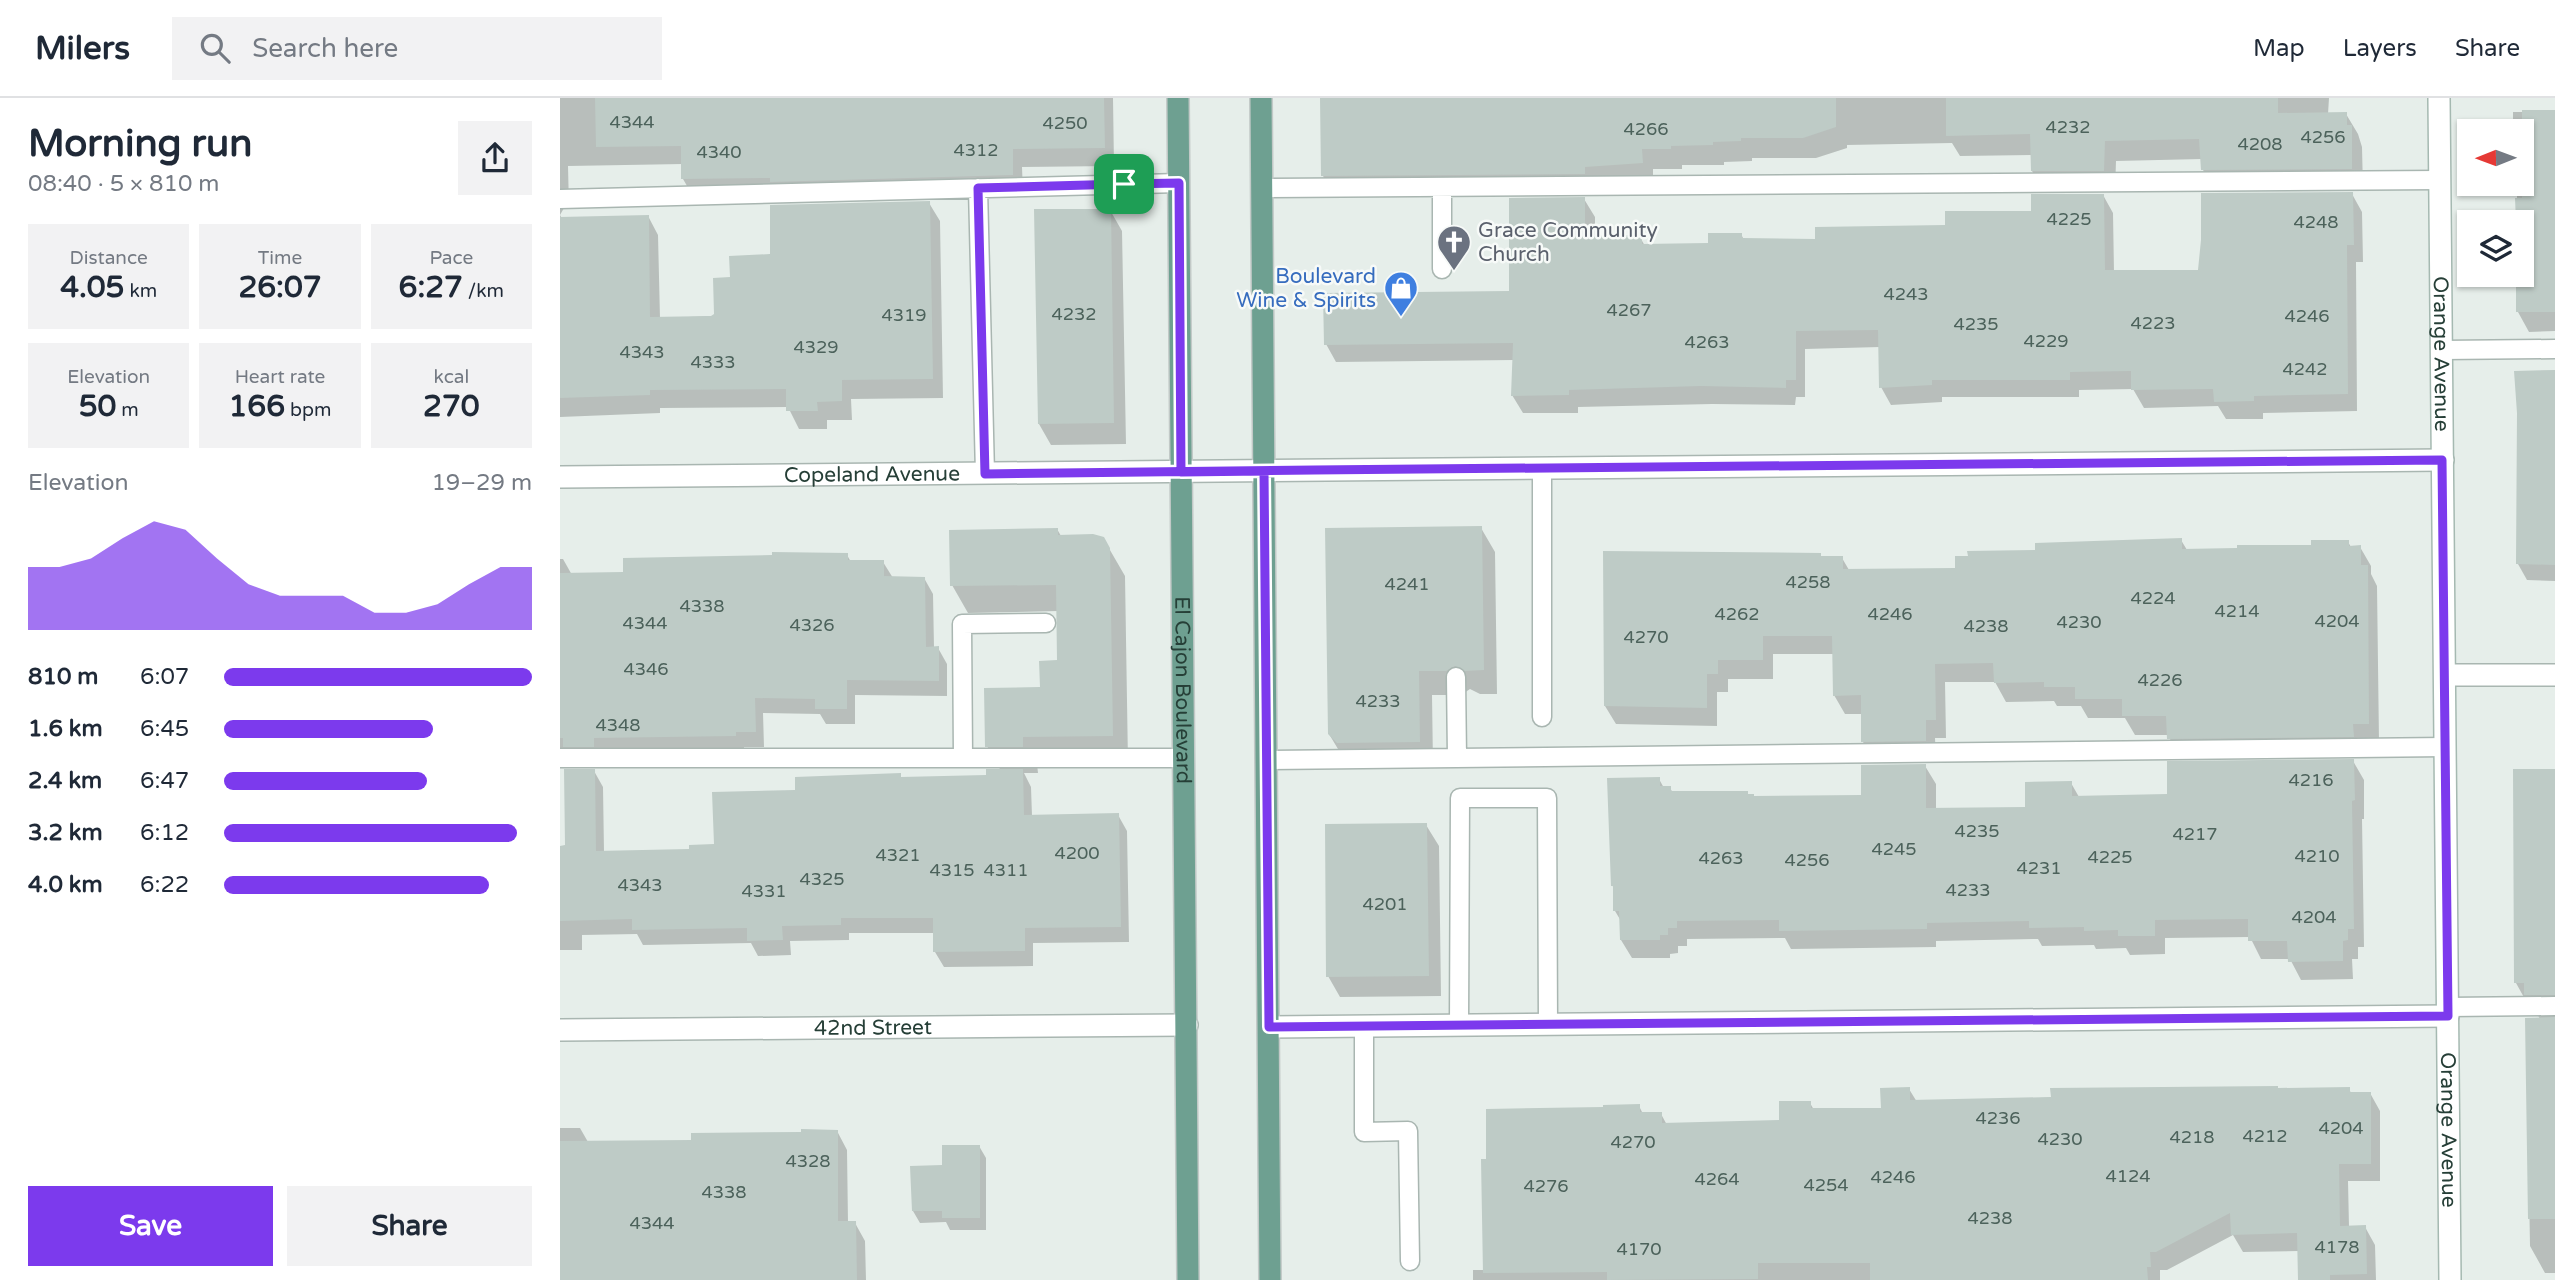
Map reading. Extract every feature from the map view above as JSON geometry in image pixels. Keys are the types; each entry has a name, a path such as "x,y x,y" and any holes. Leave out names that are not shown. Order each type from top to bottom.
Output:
{"main road":[{"name":"El Cajon Boulevard","path":"1178,98 1188,1280"},
{"path":"1261,98 1270,1280"}],"street":[{"name":"Orange Avenue","path":"2439,98 2450,1280"},
{"name":"Copeland Avenue","path":"560,477 2442,460"},
{"path":"2445,675 2555,675"},
{"path":"1269,1027 2448,1012"},
{"name":"42nd Street","path":"560,1030 1187,1025"}],"lane":[{"path":"1261,188 2440,180"},
{"path":"560,198 1179,183"},
{"path":"1442,187 1442,269"},
{"path":"978,188 985,474"},
{"path":"2442,350 2555,349"},
{"path":"1542,468 1542,717"},
{"path":"963,758 962,624 1046,623"},
{"path":"1456,677 1457,758"},
{"path":"1266,760 2446,747"},
{"path":"560,758 1184,758"},
{"path":"1459,1026 1460,798 1547,798 1548,1025"},
{"path":"2448,1012 2555,1006"},
{"path":"1364,1027 1364,1132 1408,1131 1410,1261"}],"building":[{"path":"595,98 1104,98 1105,148 1013,149 1013,175 770,182 770,178 681,179 681,146 596,147"},
{"path":"1320,98 1836,98 1836,127 1803,138 1741,138 1741,141 1713,142 1713,145 1642,149 1643,163 1585,167 1585,174 1321,176"},
{"path":"1946,98 2278,98 2278,113 2347,112 2347,125 2352,125 2352,169 2201,170 2199,139 2105,141 2104,171 2031,171 2030,134 1946,136"},
{"path":"2522,110 2555,110 2555,312 2516,312 2516,287 2534,287 2534,210 2516,210 2515,198 2534,196 2534,119 2522,119"},
{"path":"2353,192 2354,245 2347,245 2348,394 2254,396 2254,401 2214,402 2213,389 2131,390 2131,371 2070,372 2070,380 1932,380 1932,385 1879,388 1878,330 1796,331 1796,380 1786,380 1786,388 1701,386 1569,390 1569,395 1511,396 1513,343 1324,345 1323,293 1509,291 1509,198 1585,197 1585,235 1642,237 1642,244 1708,243 1708,233 1742,233 1742,238 1815,239 1815,227 1945,225 1945,211 2031,211 2031,194 2104,194 2105,270 2198,270 2201,193"},
{"path":"930,201 933,379 842,380 842,401 817,402 818,411 786,411 786,389 650,390 650,395 560,398 560,217 649,215 650,317 711,316 714,314 713,278 730,277 729,256 770,254 770,205"},
{"path":"1034,209 1111,209 1114,423 1038,424"},
{"path":"2555,370 2555,565 2516,564 2517,413 2514,371"},
{"path":"1482,526 1484,670 1465,671 1455,666 1446,671 1419,671 1420,742 1337,743 1328,734 1325,528"},
{"path":"1058,528 1058,535 1093,534 1104,537 1110,548 1113,736 1023,737 1023,747 985,747 984,688 1040,687 1039,661 1057,660 1056,585 950,586 949,530"},
{"path":"2182,538 2182,549 2237,548 2237,545 2311,545 2311,540 2349,540 2349,546 2361,545 2361,565 2368,565 2369,724 2353,724 2354,737 2167,739 2166,716 2122,716 2122,699 2075,699 2075,687 2044,687 2044,682 1994,683 1993,663 1935,664 1936,720 1926,720 1926,741 1861,742 1861,695 1833,696 1832,636 1763,636 1763,660 1718,660 1718,674 1707,674 1707,708 1604,706 1603,551 1821,553 1821,556 1843,556 1843,569 1955,568 1955,556 1968,556 1967,551 2035,550 2035,543"},
{"path":"772,552 848,553 848,560 884,560 884,576 925,577 926,647 939,646 939,681 847,680 847,709 815,709 815,699 755,698 756,732 736,732 736,736 594,738 594,747 563,747 563,738 560,738 560,573 623,572 623,558 772,555"},
{"path":"2354,759 2354,929 2348,929 2348,940 2343,941 2343,961 2288,962 2287,941 2248,941 2248,919 2155,920 2155,936 2118,936 2118,930 2084,931 2084,927 2029,928 2029,921 1927,923 1927,929 1779,931 1779,920 1677,921 1677,928 1668,928 1668,935 1660,935 1660,940 1620,940 1619,911 1613,911 1607,778 1660,777 1660,786 1671,786 1671,791 1748,791 1748,794 1754,796 1861,795 1861,765 1926,764 1926,808 2025,807 2025,782 2072,781 2072,796 2167,794 2167,761"},
{"path":"564,769 595,769 596,851 689,849 689,845 714,844 712,792 795,790 795,777 901,773 901,777 986,775 986,769 1023,769 1024,815 1119,813 1121,927 1025,928 1025,951 933,952 933,918 841,918 841,925 782,926 783,940 747,941 747,928 632,930 632,919 560,921 560,846 565,845"},
{"path":"2513,769 2555,769 2555,995 2524,995 2524,983 2514,983"},
{"path":"1427,823 1429,976 1326,977 1325,824"},
{"path":"2555,1017 2555,1219 2528,1219 2525,1018"},
{"path":"1910,1087 1910,1100 2051,1097 2050,1088 2350,1087 2350,1092 2371,1092 2371,1164 2339,1164 2340,1226 2366,1225 2367,1274 2330,1275 2330,1280 2298,1280 2297,1233 2231,1235 2230,1213 2156,1252 2150,1252 2148,1280 1870,1280 1870,1263 1758,1263 1758,1279 1607,1280 1607,1272 1483,1273 1481,1159 1486,1159 1486,1109 1640,1104 1640,1112 1662,1112 1662,1123 1779,1120 1779,1101 1811,1101 1811,1108 1881,1108 1880,1088"},
{"path":"801,1129 838,1130 838,1221 856,1221 857,1280 560,1280 560,1141 691,1140 691,1133 801,1132"},
{"path":"942,1145 980,1145 980,1218 942,1218 942,1211 912,1211 910,1166 942,1165"}],"place":[{"name":"Grace Community Church","path":"1454,272"},
{"name":"Boulevard Wine & Spirits","path":"1401,318"}],"route":[{"path":"1124,184 978,188 985,474 1111,472 1181,472 1314,470 2442,460 2448,1016 1269,1027 1264,471 1181,472 1179,183 1124,184"}]}
